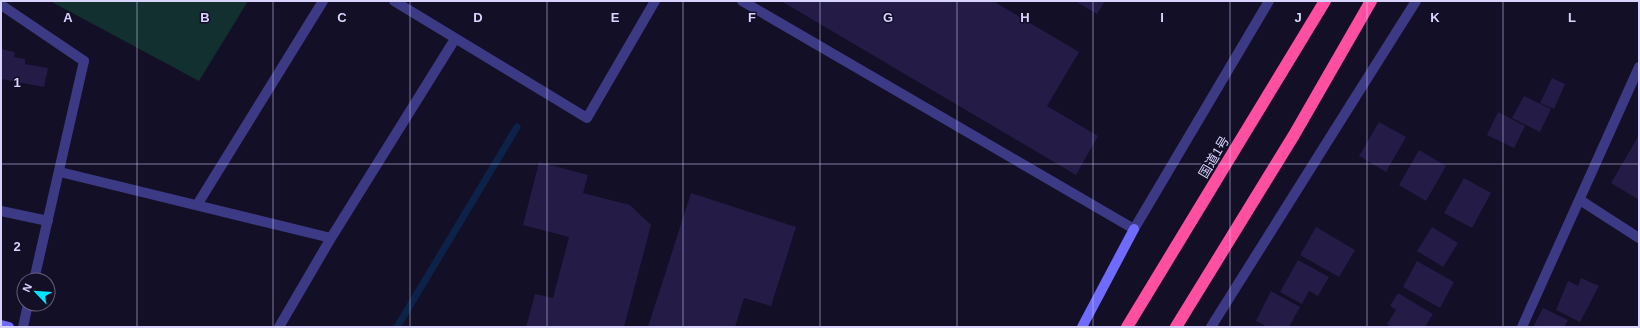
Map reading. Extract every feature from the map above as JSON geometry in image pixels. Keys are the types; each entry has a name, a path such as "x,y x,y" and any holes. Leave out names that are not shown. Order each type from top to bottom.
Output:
{"highway":[{"name":"国道1号","path":"1127,327 1325,1"},
{"path":"1176,327 1294,135 1371,1"}],"street":[{"path":"197,205 322,1"},
{"path":"394,1 587,118 655,1"},
{"path":"742,1 1134,229"},
{"path":"1082,327 1134,229 1269,1"},
{"path":"1211,327 1416,1"},
{"path":"1,5 84,61 60,172 36,272"},
{"path":"279,327 331,238 455,39"},
{"path":"1522,327 1639,67"},
{"path":"60,172 331,238"},
{"path":"1580,200 1639,238"},
{"path":"1,211 48,221"},
{"path":"23,327 26,312"},
{"path":"1,325 9,327"}],"green space":[{"path":"50,1 248,1 199,81"}],"building":[{"path":"781,1 993,1 1079,52 1047,106 1098,136 1076,175"},
{"path":"1075,1 1105,1 1097,14"},
{"path":"1,49 15,52 14,57 25,59 25,64 48,68 44,87 1,79"},
{"path":"1552,78 1565,84 1554,109 1540,103"},
{"path":"1524,96 1551,109 1540,132 1512,118"},
{"path":"1498,112 1525,126 1514,148 1487,135"},
{"path":"1379,122 1406,137 1386,172 1359,156"},
{"path":"1639,135 1639,200 1611,183"},
{"path":"1419,150 1446,166 1426,201 1399,185"},
{"path":"539,162 588,175 583,193 630,205 651,225 624,327 526,327 535,294 553,298 569,237 523,225"},
{"path":"1464,178 1491,193 1472,228 1444,213"},
{"path":"691,193 796,227 771,306 744,298 735,327 648,327"},
{"path":"1316,227 1355,250 1339,277 1300,255"},
{"path":"1432,227 1458,243 1443,267 1417,251"},
{"path":"1298,260 1329,277 1318,296 1309,291 1302,304 1280,292"},
{"path":"1417,261 1454,282 1440,308 1403,287"},
{"path":"1581,278 1599,286 1580,322 1556,310 1568,281 1578,286"},
{"path":"1271,291 1300,307 1289,327 1267,327 1256,321"},
{"path":"1398,293 1433,314 1425,327 1391,327 1387,324 1396,310 1390,306"},
{"path":"1543,308 1568,320 1564,327 1533,327"}],"waterway":[{"path":"397,327 517,127"}]}
